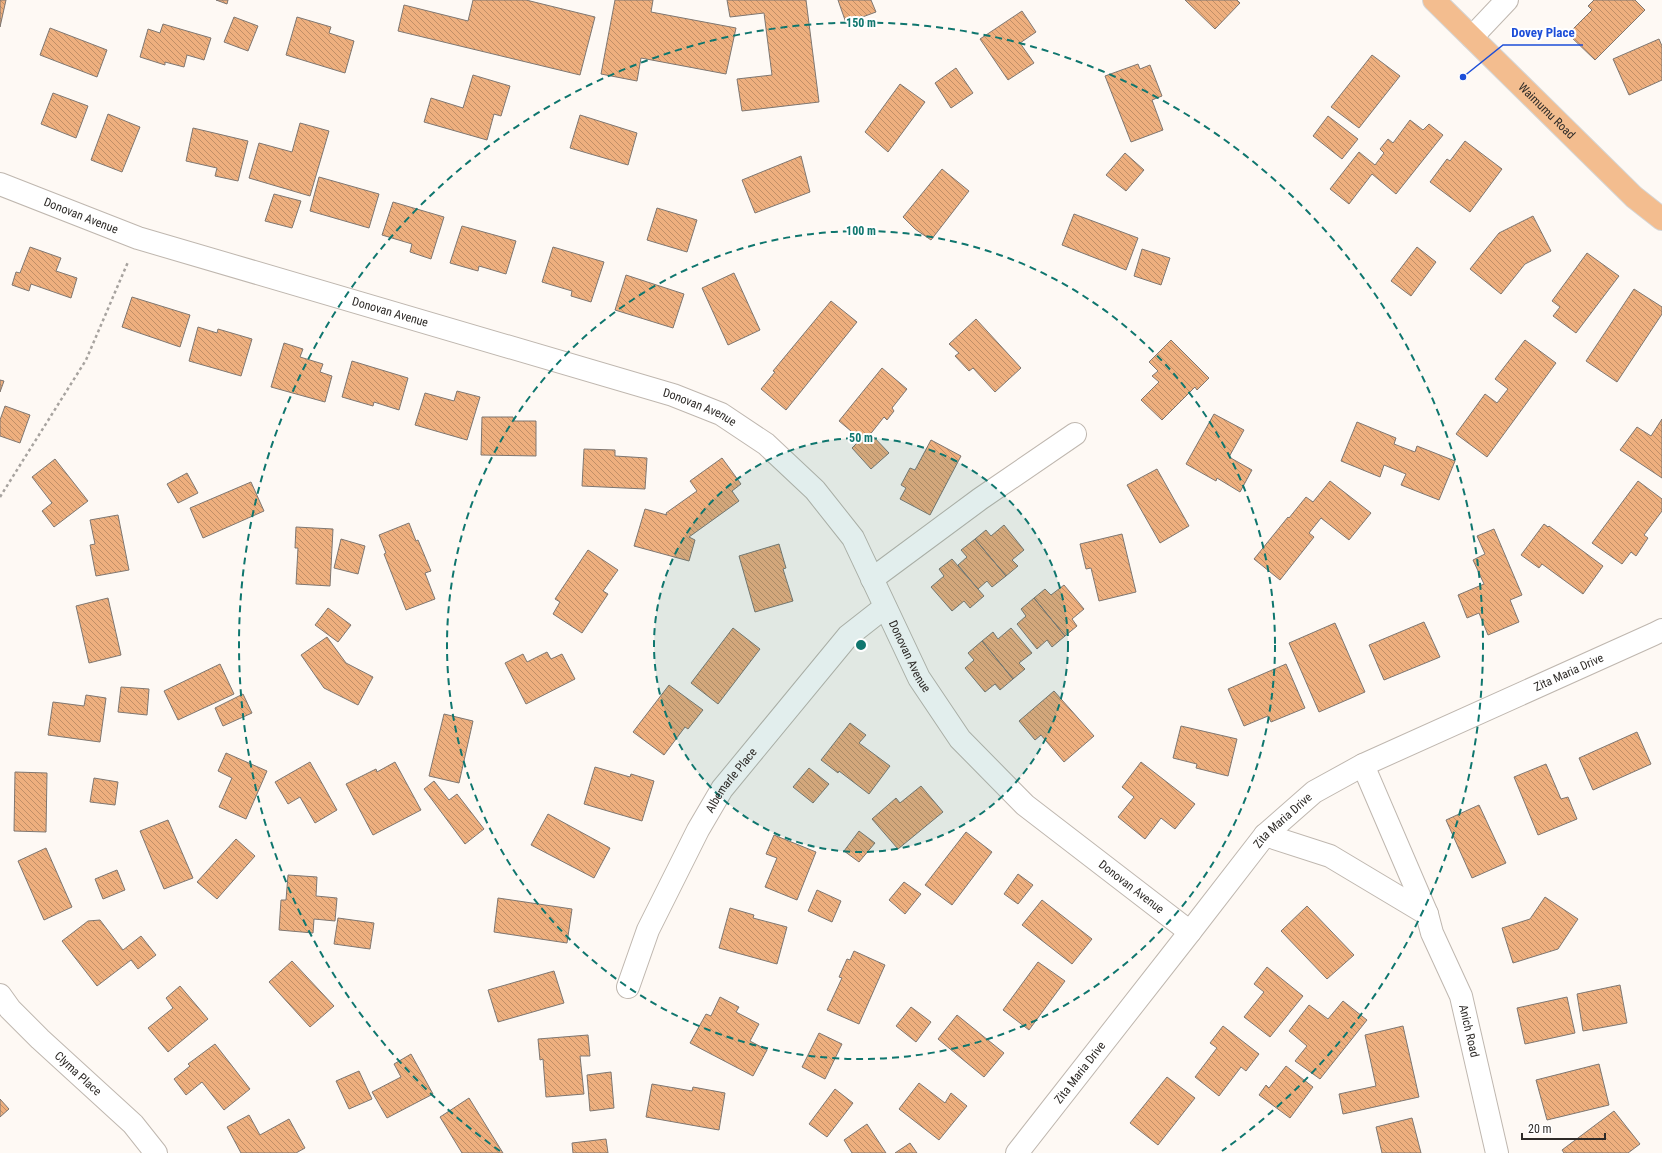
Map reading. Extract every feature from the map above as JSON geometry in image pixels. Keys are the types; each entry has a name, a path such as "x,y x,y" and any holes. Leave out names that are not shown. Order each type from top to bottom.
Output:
{"main road":[{"name":"Waimumu Road","path":"1434,0 1634,197 1662,219"}],"street":[{"path":"1472,37 1507,0"},
{"name":"Donovan Avenue","path":"0,184 138,238 673,395 721,414 766,444 815,490 853,538 919,678 960,739 1025,805 1190,932"},
{"path":"872,579 980,499 1075,434"},
{"name":"Albemarle Place","path":"628,987 648,930 698,830 722,789 848,636 885,607"},
{"name":"Zita Maria Drive","path":"1017,1153 1190,932 1264,834 1314,792 1363,765 1662,630"},
{"name":"Anich Road","path":"1363,765 1427,914 1432,933 1461,996 1497,1153"},
{"path":"1264,834 1330,856 1427,914"},
{"name":"Clyma Place","path":"0,995 10,1009 40,1039 133,1124 156,1153"}],"path":[{"path":"0,497 86,360 130,256"}],"building":[{"path":"0,0 6,0 0,27"},
{"path":"216,0 228,0 227,4"},
{"path":"473,0 526,0 595,17 580,75 398,31 404,5 468,21"},
{"path":"615,0 653,0 651,12 736,28 726,74 641,58 637,81 601,74"},
{"path":"727,0 806,0 819,102 742,111 737,79 772,75 764,13 730,17"},
{"path":"838,0 871,0 876,12 846,23"},
{"path":"1185,0 1237,0 1240,3 1215,29"},
{"path":"1594,0 1635,0 1645,10 1595,60 1568,34 1592,10 1588,6"},
{"path":"1022,11 1036,32 1020,43 1034,63 1008,80 980,39"},
{"path":"234,17 258,26 248,51 224,42"},
{"path":"297,17 331,27 329,33 354,41 345,73 286,55"},
{"path":"163,24 211,38 204,60 187,55 184,67 165,62 165,65 140,57 148,29 160,33"},
{"path":"50,28 107,50 97,77 40,55"},
{"path":"1659,39 1662,46 1662,80 1629,95 1613,59"},
{"path":"1372,55 1400,76 1359,128 1331,107"},
{"path":"1138,64 1140,69 1150,65 1162,96 1152,100 1163,130 1131,142 1105,76"},
{"path":"956,68 973,93 951,108 935,83"},
{"path":"473,75 510,86 501,116 494,114 487,140 424,122 431,98 463,108"},
{"path":"900,84 925,102 888,152 865,132"},
{"path":"53,93 88,106 76,138 41,124"},
{"path":"108,114 140,127 122,172 91,160"},
{"path":"580,115 637,133 628,165 570,148"},
{"path":"1328,116 1358,139 1342,159 1313,136"},
{"path":"1410,120 1423,130 1429,124 1443,135 1396,194 1372,174 1349,204 1330,189 1359,152 1375,165 1384,153 1380,149 1388,139 1393,143"},
{"path":"300,123 329,131 310,196 249,178 259,143 292,152"},
{"path":"193,128 248,141 238,181 215,176 217,168 186,161"},
{"path":"1465,141 1502,169 1470,212 1430,182 1447,159 1450,161"},
{"path":"1125,153 1144,170 1126,191 1106,175"},
{"path":"801,156 810,192 755,213 742,180"},
{"path":"942,169 969,191 931,240 915,229 903,217"},
{"path":"319,177 379,194 369,228 310,211"},
{"path":"274,194 301,201 292,228 265,221"},
{"path":"393,202 444,217 431,259 410,252 412,244 382,235"},
{"path":"657,208 697,220 687,252 647,240"},
{"path":"1074,214 1138,238 1126,270 1062,245"},
{"path":"1533,216 1551,251 1525,264 1501,294 1470,269 1499,233"},
{"path":"462,226 516,241 506,274 479,266 478,271 450,263"},
{"path":"30,247 61,258 56,271 77,278 71,298 31,284 29,291 12,285 16,272 20,273"},
{"path":"553,247 604,262 591,302 571,296 572,291 542,282"},
{"path":"1417,247 1436,262 1411,296 1391,281"},
{"path":"1142,249 1170,258 1161,285 1134,276"},
{"path":"1587,253 1619,276 1576,333 1553,316 1560,307 1552,301"},
{"path":"734,273 760,330 728,345 702,288"},
{"path":"626,275 684,294 673,328 615,310"},
{"path":"1634,289 1662,307 1662,314 1617,382 1586,361"},
{"path":"132,297 190,315 180,347 122,327"},
{"path":"831,301 857,322 786,410 761,389 775,372 773,371"},
{"path":"976,319 1021,368 995,392 973,368 969,371 955,356 959,353 949,344"},
{"path":"198,327 217,333 218,329 252,339 241,376 189,361"},
{"path":"1171,340 1209,378 1197,390 1195,387 1162,420 1141,400 1159,382 1152,376 1158,371 1149,362"},
{"path":"1525,340 1556,363 1487,457 1456,434 1485,394 1497,403 1508,389 1495,379"},
{"path":"284,343 303,349 300,357 323,364 320,372 332,376 325,402 271,387"},
{"path":"352,361 408,378 399,410 374,402 373,406 342,397"},
{"path":"882,368 907,389 892,408 894,411 887,420 884,417 864,442 839,421"},
{"path":"0,380 4,381 0,392"},
{"path":"457,391 480,397 467,440 415,425 425,393 454,401"},
{"path":"5,406 30,415 20,443 0,436 0,420"},
{"path":"1214,414 1244,430 1229,457 1252,470 1240,492 1217,478 1216,481 1186,464"},
{"path":"482,417 513,417 514,421 536,421 536,456 481,455"},
{"path":"1662,419 1662,478 1620,450 1637,427 1651,436"},
{"path":"1357,422 1396,438 1394,444 1415,452 1417,446 1455,461 1439,500 1401,485 1406,474 1384,465 1380,477 1341,461"},
{"path":"871,434 889,453 871,469 852,448 861,439 864,442"},
{"path":"931,440 961,456 930,515 900,499 906,488 901,485 910,468 915,470"},
{"path":"584,449 615,450 615,456 647,458 645,489 582,486"},
{"path":"722,458 741,484 732,491 739,501 689,537 695,540 689,561 634,546 645,509 667,515 666,513 697,491 690,481"},
{"path":"55,459 88,501 54,527 42,511 52,503 32,477"},
{"path":"1157,469 1189,526 1160,543 1127,485"},
{"path":"187,473 198,493 178,503 167,484"},
{"path":"1330,481 1371,513 1349,540 1321,518 1309,533 1314,537 1280,580 1254,559 1306,497 1313,502"},
{"path":"1638,481 1662,499 1662,511 1644,535 1648,538 1636,556 1631,552 1622,564 1592,543"},
{"path":"251,482 264,511 203,538 190,508"},
{"path":"118,515 129,570 96,576 90,545 95,544 90,520"},
{"path":"409,523 431,571 425,573 435,599 406,610 384,554 386,553 379,535"},
{"path":"1544,524 1548,527 1549,526 1603,566 1583,594 1542,564 1539,568 1521,555"},
{"path":"1004,525 1024,550 1012,560 1018,566 1006,576 975,539 986,530 991,536"},
{"path":"296,527 333,529 330,586 296,584 298,548 295,548"},
{"path":"1494,529 1522,595 1510,600 1519,622 1488,635 1479,613 1467,618 1458,595 1484,584 1473,560 1485,554 1477,536"},
{"path":"1122,534 1136,592 1099,601 1091,568 1086,569 1080,544"},
{"path":"341,539 365,546 358,574 334,568"},
{"path":"975,539 1006,576 992,587 987,581 978,589 958,565 967,557 961,550"},
{"path":"779,544 786,568 783,569 793,601 755,612 739,556"},
{"path":"588,550 618,570 603,591 608,594 582,633 553,614 560,602 555,599"},
{"path":"952,559 984,596 970,608 964,601 952,611 931,587 944,576 939,569"},
{"path":"1064,585 1084,609 1072,619 1077,626 1065,636 1034,598 1045,589 1051,595"},
{"path":"108,598 121,655 89,663 76,606"},
{"path":"1034,598 1065,636 1052,647 1047,640 1037,649 1017,624 1026,616 1021,609"},
{"path":"328,608 351,625 338,642 315,625"},
{"path":"1424,622 1440,657 1384,680 1369,645"},
{"path":"1335,623 1365,692 1319,712 1289,643"},
{"path":"733,628 760,649 718,704 691,683"},
{"path":"1011,628 1032,653 1019,663 1025,669 1013,679 982,641 993,632 998,639"},
{"path":"327,637 346,663 373,677 358,705 324,688 301,655"},
{"path":"982,641 1013,679 1000,690 995,684 985,692 965,668 974,660 968,653"},
{"path":"547,652 551,659 562,654 575,679 526,704 505,663 523,654 527,662"},
{"path":"220,664 234,694 178,720 164,691"},
{"path":"1286,664 1305,708 1271,722 1268,716 1244,726 1228,689"},
{"path":"669,685 703,710 688,729 685,727 664,755 633,732"},
{"path":"121,687 149,689 147,715 118,712"},
{"path":"1054,691 1094,736 1064,762 1041,735 1035,740 1019,721"},
{"path":"243,694 252,713 223,726 215,708"},
{"path":"86,695 106,698 100,742 48,735 53,702 84,706"},
{"path":"444,714 473,721 459,783 429,776"},
{"path":"850,723 866,735 859,743 890,766 869,794 839,771 838,773 821,760"},
{"path":"1181,726 1237,739 1228,776 1196,768 1197,764 1173,758"},
{"path":"1637,732 1651,764 1593,790 1579,758"},
{"path":"226,753 267,771 246,819 219,807 232,778 218,771"},
{"path":"310,762 337,810 315,823 300,797 288,804 275,782"},
{"path":"395,762 421,810 373,835 346,784 376,769 377,772"},
{"path":"1141,762 1195,804 1175,829 1161,818 1145,839 1118,817 1134,797 1122,787"},
{"path":"1546,764 1561,799 1568,797 1577,819 1538,835 1514,777"},
{"path":"595,767 630,777 631,774 654,781 642,821 584,804"},
{"path":"809,768 829,784 813,803 793,787"},
{"path":"15,772 47,773 46,832 14,831"},
{"path":"94,778 118,782 115,805 90,802"},
{"path":"434,781 449,800 457,794 484,829 465,844 424,789"},
{"path":"921,786 943,812 898,849 872,819 896,798 900,803"},
{"path":"1479,805 1506,863 1472,878 1446,820"},
{"path":"548,814 610,848 594,878 531,845"},
{"path":"168,820 193,878 164,889 140,831"},
{"path":"859,831 875,843 859,862 844,851"},
{"path":"966,832 992,852 952,905 925,885"},
{"path":"774,835 816,852 797,900 765,887 777,858 766,854"},
{"path":"236,839 255,856 217,899 197,882"},
{"path":"46,848 72,907 44,920 18,861"},
{"path":"117,870 125,890 103,899 95,879"},
{"path":"1018,874 1033,885 1018,904 1004,894"},
{"path":"288,875 317,877 316,896 337,898 335,921 314,919 313,933 279,930 281,900 286,900"},
{"path":"904,882 921,894 905,914 889,900"},
{"path":"817,890 841,901 832,922 808,911"},
{"path":"1545,897 1578,919 1558,949 1513,963 1502,928 1530,919"},
{"path":"498,898 572,909 567,943 494,932"},
{"path":"1042,900 1092,939 1072,964 1022,925"},
{"path":"1307,906 1354,955 1327,979 1281,931"},
{"path":"730,908 754,915 753,918 787,927 777,964 719,948"},
{"path":"338,918 374,923 370,949 334,944"},
{"path":"100,920 123,950 141,936 156,955 138,969 131,960 97,986 62,941 88,921"},
{"path":"854,951 885,965 859,1024 827,1010 842,978 839,977 847,959 850,960"},
{"path":"292,961 334,1006 310,1027 269,982"},
{"path":"1038,962 1065,981 1029,1030 1003,1010"},
{"path":"1267,967 1303,996 1270,1037 1244,1017 1264,992 1254,984"},
{"path":"554,971 564,1003 498,1022 488,990"},
{"path":"1620,985 1627,1023 1583,1031 1577,994"},
{"path":"180,986 208,1019 168,1052 148,1028 173,1008 166,998"},
{"path":"720,997 739,1007 736,1012 759,1024 750,1041 767,1050 753,1076 690,1043 706,1014 711,1016"},
{"path":"1567,997 1575,1033 1525,1044 1517,1008"},
{"path":"1343,1001 1367,1020 1320,1079 1295,1061 1307,1046 1289,1031 1309,1005 1328,1019"},
{"path":"911,1007 931,1022 916,1042 896,1026"},
{"path":"957,1015 1004,1053 984,1077 938,1039"},
{"path":"1223,1026 1259,1054 1246,1071 1241,1067 1219,1096 1195,1077 1217,1048 1210,1043"},
{"path":"1403,1026 1419,1097 1343,1114 1339,1094 1376,1086 1365,1035"},
{"path":"819,1033 842,1044 825,1079 802,1067"},
{"path":"588,1035 590,1056 580,1056 584,1094 546,1097 543,1059 540,1060 538,1039"},
{"path":"215,1044 250,1089 224,1110 202,1082 186,1095 174,1079 190,1066 188,1064"},
{"path":"411,1054 433,1094 387,1118 372,1092 401,1077 394,1064"},
{"path":"1599,1064 1609,1105 1547,1120 1536,1080"},
{"path":"1286,1066 1313,1087 1290,1118 1259,1095 1266,1085 1269,1088"},
{"path":"359,1071 372,1099 349,1109 336,1081"},
{"path":"611,1072 614,1108 590,1111 587,1075"},
{"path":"1167,1077 1195,1098 1158,1145 1130,1123"},
{"path":"919,1083 945,1103 951,1093 967,1106 939,1140 899,1109"},
{"path":"652,1084 692,1091 693,1087 725,1093 719,1130 646,1117"},
{"path":"835,1089 853,1103 827,1137 809,1124"},
{"path":"469,1098 503,1153 462,1153 440,1117"},
{"path":"0,1099 9,1109 0,1117"},
{"path":"1614,1111 1640,1144 1628,1153 1564,1153 1562,1150"},
{"path":"249,1115 260,1135 289,1119 305,1148 296,1153 241,1153 227,1127"},
{"path":"1412,1118 1421,1153 1382,1153 1376,1127"},
{"path":"867,1124 886,1153 852,1153 844,1140"},
{"path":"606,1139 608,1153 573,1153 572,1143"},
{"path":"910,1143 917,1153 895,1153"}],"place":[{"name":"Dovey Place","path":"1463,77"}]}
